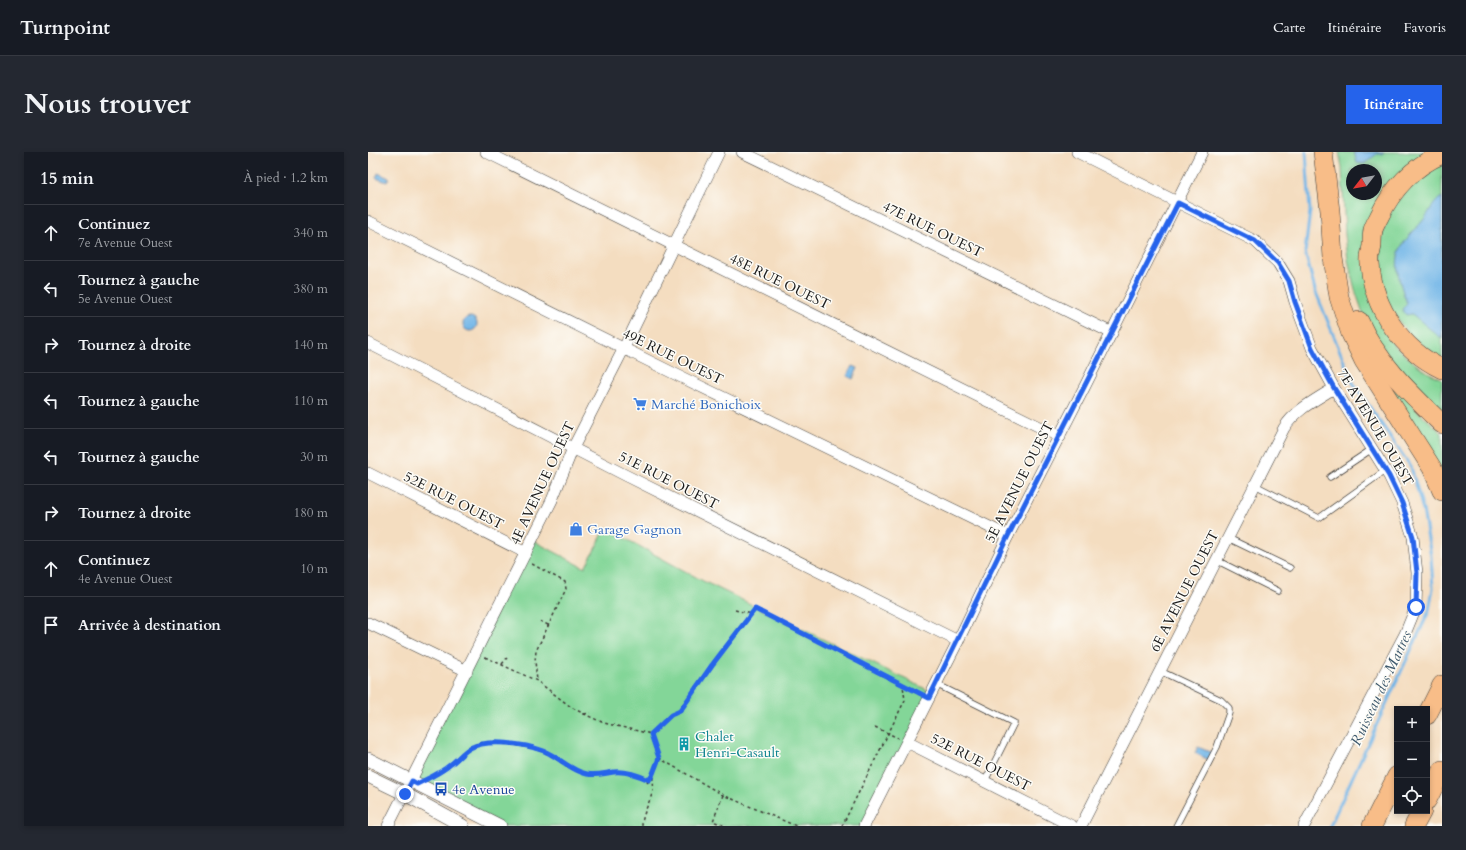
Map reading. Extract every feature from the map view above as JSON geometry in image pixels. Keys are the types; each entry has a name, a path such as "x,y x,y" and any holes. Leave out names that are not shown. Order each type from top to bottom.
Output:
{"highway":[{"path":"1324,152 1333,258 1339,297 1351,334 1372,373 1432,468 1442,491"},
{"path":"1442,154 1433,158 1411,173 1394,191 1384,206 1374,230 1369,263 1376,293 1388,322 1412,350 1442,369"},
{"path":"1333,258 1360,323 1376,353 1392,373 1442,424"},
{"path":"1430,709 1439,690 1442,674"},
{"path":"1430,794 1442,770"},
{"path":"1372,826 1396,778"},
{"path":"1430,796 1442,781"},
{"path":"1414,826 1420,814"}],"street":[{"name":"48E RUE OUEST","path":"486,152 674,244 1060,437"},
{"name":"4E AVENUE OUEST","path":"388,826 405,794 414,782 466,671 552,500 573,448 624,348 719,152"},
{"name":"47E RUE OUEST","path":"742,152 1112,333"},
{"name":"7E AVENUE OUEST","path":"1077,152 1255,241 1278,263 1289,281 1312,348 1334,388 1386,470 1402,503 1413,537 1417,573 1416,607 1405,634 1304,826"},
{"name":"5E AVENUE OUEST","path":"864,826 958,641 1008,536 1060,437 1178,203 1202,152"},
{"name":"49E RUE OUEST","path":"368,221 1008,536"},
{"name":"51E RUE OUEST","path":"368,343 573,448 958,641"},
{"name":"6E AVENUE OUEST","path":"1081,826 1290,418 1296,412 1334,388"},
{"name":"52E RUE OUEST","path":"368,473 524,556"},
{"path":"368,623 466,671"},
{"name":"52E RUE OUEST","path":"907,742 1072,826"},
{"path":"368,759 500,826"},
{"path":"368,776 405,794 449,823 463,826"}],"lane":[{"path":"1330,477 1372,449"},
{"path":"1255,485 1319,518 1386,470"},
{"path":"1228,538 1290,568"},
{"path":"1216,560 1278,591"},
{"path":"1160,671 1221,700 1230,708 1217,747 1176,826"},
{"path":"936,684 1014,723 985,781"}],"path":[{"path":"524,556 565,582 566,589 536,651 535,661 537,681"},
{"path":"547,576 548,572"},
{"path":"651,734 671,715 680,711 712,665 755,609 929,698"},
{"path":"735,610 752,614"},
{"path":"540,620 548,625"},
{"path":"476,652 537,681 571,708 604,723 651,734"},
{"path":"502,664 507,658"},
{"path":"842,826 905,700 903,686"},
{"path":"584,714 591,713"},
{"path":"875,727 907,742"},
{"path":"647,783 652,776 659,758 651,734"},
{"path":"414,782 433,776 451,764 468,749 478,744 491,743 529,747 545,752 570,767 586,774 600,775 615,772 635,774 649,780"},
{"path":"659,758 723,795 796,826"},
{"path":"642,826 643,816 654,791 652,776"},
{"path":"723,795 713,821 725,826"}],"green space":[{"path":"1339,152 1432,152 1384,196 1375,311 1383,330 1395,346 1413,362 1429,373 1442,379 1442,414 1390,359 1364,316 1355,290 1348,260 1345,235 1342,167"},
{"path":"1442,164 1442,358 1418,342 1410,335 1398,320 1386,297 1381,250 1383,232 1395,206 1412,185"},
{"path":"1390,378 1419,412 1442,433 1442,476 1385,381"},
{"path":"606,528 705,582 932,692 864,826 500,826 411,781 532,540 585,568"}],"water":[{"path":"1354,152 1384,152 1382,154 1377,154 1364,164 1357,163"},
{"path":"378,173 389,178 387,182 376,178"},
{"path":"1442,197 1442,339 1412,314 1406,315 1402,309 1407,304 1397,266 1399,251 1403,244 1425,218 1434,204"},
{"path":"470,317 475,319 477,324 475,329 470,331 465,329 463,324 465,319"},
{"path":"852,366 858,368 853,379 847,376"},
{"path":"1198,747 1212,753 1209,760 1195,753"}],"waterway":[{"name":"Ruisseau des Martres","path":"1306,152 1310,211 1305,252 1315,290 1352,381 1411,467 1423,510 1431,556 1433,588 1429,611 1330,826"}],"place":[{"name":"Marché Bonichoix","path":"640,404"},
{"name":"Garage Gagnon","path":"576,529"},
{"name":"Chalet Henri-Casault","path":"684,744"},
{"name":"4e Avenue","path":"441,789"}],"route":[{"path":"405,794 412,781 417,784 433,776 451,764 468,749 478,744 491,743 529,747 545,752 570,767 586,774 600,775 615,772 635,774 649,780 659,758 651,734 671,715 680,711 712,665 755,609 929,698 1008,536 1178,203 1255,241 1278,263 1289,281 1312,348 1334,388 1389,476 1402,503 1413,537 1417,573 1416,607"}]}
